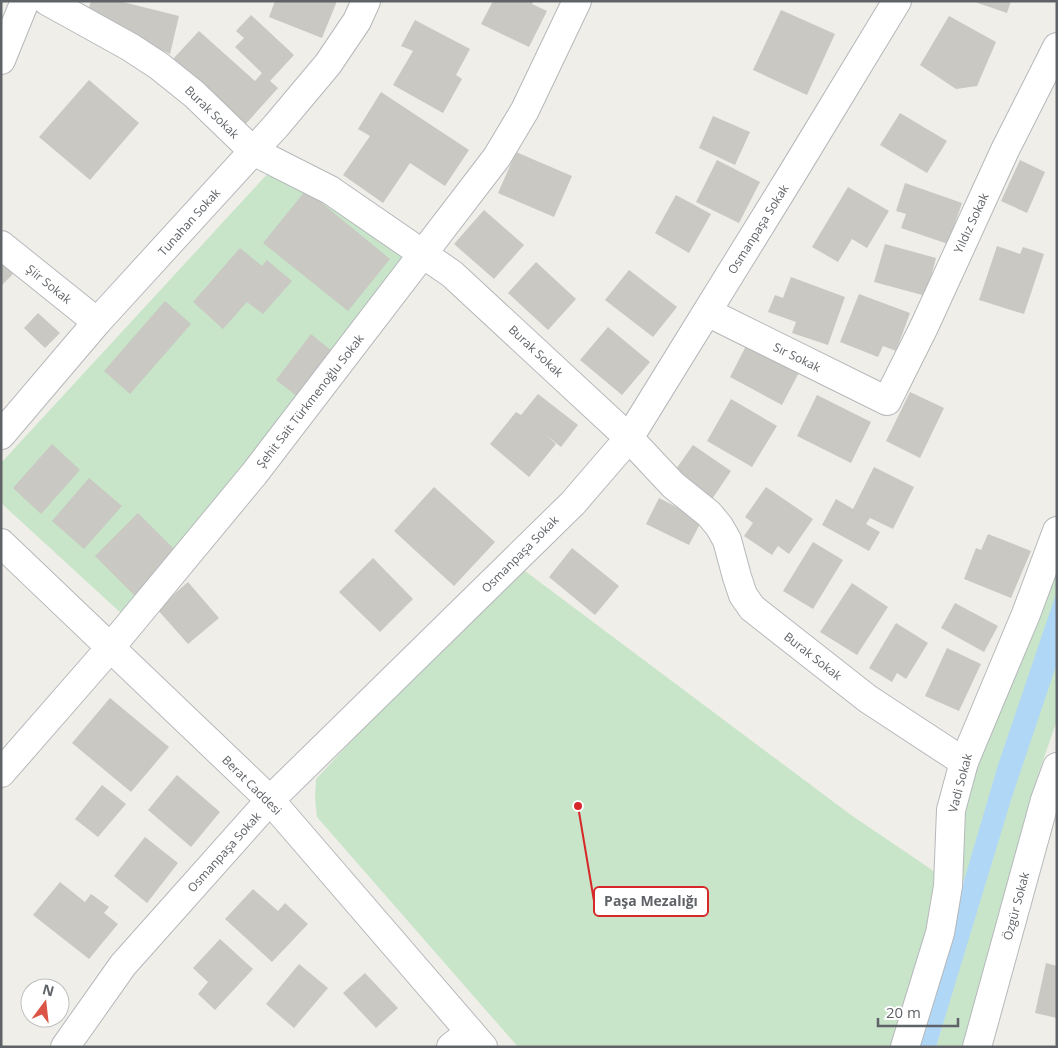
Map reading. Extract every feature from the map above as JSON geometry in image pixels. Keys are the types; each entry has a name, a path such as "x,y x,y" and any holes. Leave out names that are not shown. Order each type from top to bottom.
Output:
{"street":[{"path":"1,60 25,1"},
{"name":"Burak Sokak","path":"47,1 130,47 159,66 194,94 253,151 330,190 452,274 629,438 673,485 709,514 727,540 743,595 752,608 868,699 964,762"},
{"name":"Tunahan Sokak","path":"1,435 97,322 253,151 328,64 357,21 366,1"},
{"name":"Şehit Sait Türkmenoğlu Sokak","path":"1,773 110,648 254,474 502,149 525,110 578,1"},
{"name":"Osmanpaşa Sokak","path":"65,1047 123,965 270,800 573,502 629,438 897,1"},
{"name":"Yıldız Sokak","path":"887,401 924,326 1001,158 1057,47"},
{"name":"Şiir Sokak","path":"1,245 97,322"},
{"name":"Sır Sokak","path":"707,312 887,401"},
{"name":"Vadi Sokak","path":"905,1047 940,933 948,886 951,810 964,762 1026,614 1057,531"},
{"name":"Berat Caddesi","path":"1,543 270,800 468,1042"},
{"name":"Özgür Sokak","path":"977,1047 1045,800 1057,767"}],"green space":[{"path":"271,170 414,254 122,614 1,503 1,463"},
{"path":"1057,547 1057,720 1036,781 962,1047 936,1047 983,888 950,876 966,789"},
{"path":"521,568 851,815 944,878 892,1047 518,1047 317,817 316,779 447,638"}],"water":[{"path":"1057,591 1057,663 1011,800 936,1047 915,1047 998,765"}],"building":[{"path":"91,1 119,1 179,16 170,54 86,16"},
{"path":"275,1 337,1 322,38 269,17"},
{"path":"493,1 534,1 532,4 547,11 529,47 481,24"},
{"path":"972,1 1011,1 1007,13"},
{"path":"781,10 835,34 807,95 753,70"},
{"path":"251,15 294,55 270,81 278,88 244,126 173,59 199,31 255,81 262,73 235,47 244,38 236,31"},
{"path":"949,16 996,42 977,86 956,89 920,65"},
{"path":"415,20 470,49 456,75 462,79 443,113 393,85 413,51 401,46"},
{"path":"89,80 139,123 90,180 39,137"},
{"path":"381,92 469,150 445,186 410,163 383,203 343,175 370,136 358,129"},
{"path":"900,113 947,141 927,173 880,145"},
{"path":"713,116 750,132 735,165 699,148"},
{"path":"516,152 572,176 554,217 498,193"},
{"path":"717,160 760,182 739,223 696,202"},
{"path":"1020,160 1045,172 1027,213 1001,201"},
{"path":"905,183 962,203 948,244 901,228 906,214 896,211"},
{"path":"848,187 889,211 867,248 852,239 838,262 812,247"},
{"path":"306,190 390,259 348,311 263,243"},
{"path":"676,195 711,214 689,253 655,233"},
{"path":"484,210 524,245 494,279 454,244"},
{"path":"885,244 936,258 926,296 874,282"},
{"path":"997,246 1020,254 1023,247 1044,254 1024,314 979,300"},
{"path":"240,248 262,266 267,260 292,281 263,314 247,302 223,329 193,302"},
{"path":"1,262 13,274 1,286"},
{"path":"536,262 576,299 548,330 508,293"},
{"path":"629,270 677,307 653,337 605,300"},
{"path":"791,277 845,297 828,345 792,333 796,322 768,312 775,295 783,298"},
{"path":"859,294 910,313 896,351 883,346 878,357 840,342"},
{"path":"165,301 191,324 130,394 104,371"},
{"path":"38,313 60,333 45,348 24,328"},
{"path":"608,327 650,362 622,395 580,360"},
{"path":"311,334 333,352 298,397 276,380"},
{"path":"749,340 802,367 782,405 730,377"},
{"path":"910,392 944,408 920,458 886,441"},
{"path":"538,394 578,425 561,447 546,435 556,444 529,477 490,444 516,412 521,415"},
{"path":"817,395 871,422 851,463 797,436"},
{"path":"731,399 777,426 752,467 707,441"},
{"path":"52,444 80,470 41,514 13,488"},
{"path":"693,445 731,471 710,502 671,476"},
{"path":"874,467 914,487 893,529 870,518 866,524 880,532 869,551 822,525 836,499 853,509"},
{"path":"89,478 122,506 84,549 52,521"},
{"path":"434,487 495,542 454,586 394,531"},
{"path":"766,487 813,519 789,554 778,546 772,555 744,536 753,523 745,517"},
{"path":"659,498 702,520 689,545 646,524"},
{"path":"138,513 181,556 138,599 95,556"},
{"path":"988,534 1031,551 1011,598 964,579 976,548 981,550"},
{"path":"813,542 843,560 813,609 783,591"},
{"path":"572,548 619,586 595,615 549,577"},
{"path":"373,558 413,599 380,632 339,592"},
{"path":"188,582 219,618 188,644 157,609"},
{"path":"852,583 888,607 857,655 820,632"},
{"path":"955,603 998,626 984,652 941,628"},
{"path":"896,623 928,643 906,679 897,673 892,682 869,668"},
{"path":"947,648 981,664 959,711 925,696"},
{"path":"110,698 169,747 131,792 72,743"},
{"path":"177,775 220,812 191,847 148,810"},
{"path":"102,785 126,804 98,837 75,819"},
{"path":"145,837 178,863 147,903 114,876"},
{"path":"60,882 85,902 91,894 109,907 104,913 118,924 89,959 33,915"},
{"path":"253,889 278,911 285,903 308,924 272,962 225,919"},
{"path":"220,939 253,969 215,1010 198,994 208,982 193,968"},
{"path":"1046,963 1057,966 1057,1018 1035,1013"},
{"path":"299,964 328,988 294,1028 266,1004"},
{"path":"365,973 398,1008 376,1028 343,993"}],"place":[{"name":"Paşa Mezalığı","path":"578,806"}]}
